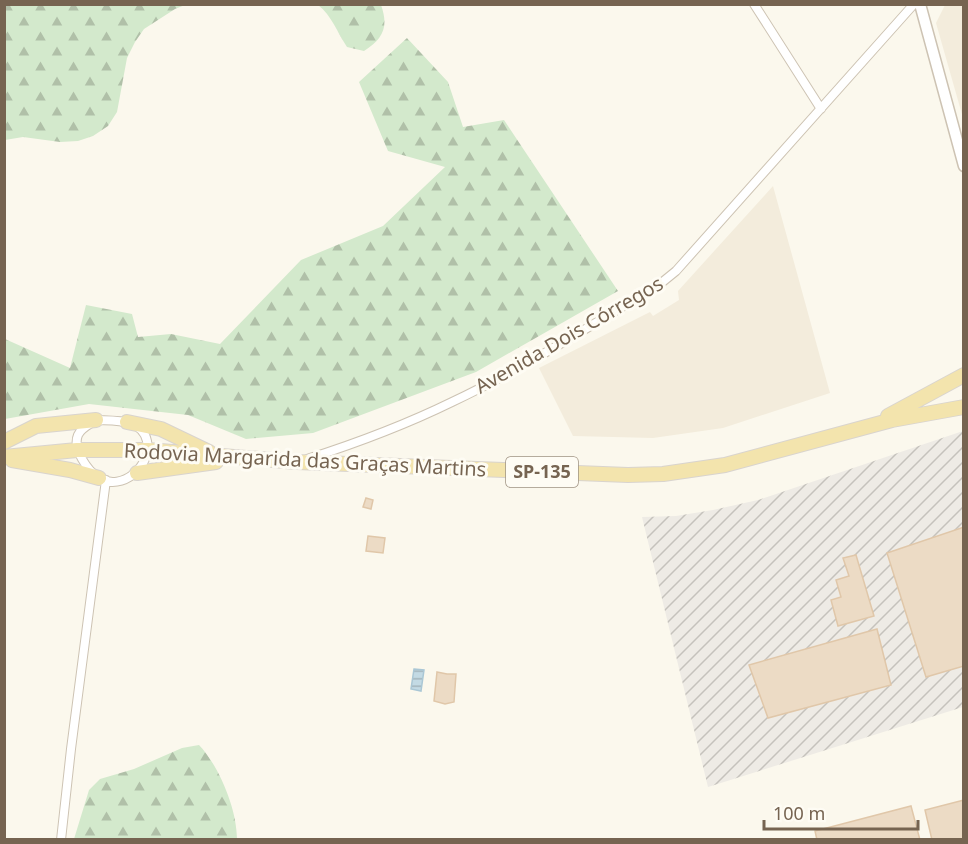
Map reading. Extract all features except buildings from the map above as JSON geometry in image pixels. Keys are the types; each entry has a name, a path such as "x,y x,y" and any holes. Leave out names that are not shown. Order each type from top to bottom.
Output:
{"main road":[{"name":"Rodovia Margarida das Graças Martins","path":"852,430 907,407 963,375"},
{"name":"Rodovia Margarida das Graças Martins","path":"4,458 77,450 147,450 297,462 628,475 663,474 725,465 852,430 963,406"},
{"path":"927,412 963,414"},
{"path":"4,442 36,426 96,420"},
{"path":"127,422 161,429 222,457 217,462 137,473"},
{"path":"4,458 70,470 103,479"}],"street":[{"path":"754,4 821,109"},
{"name":"Avenida Dois Córregos","path":"297,462 347,446 453,402 524,364 660,284 676,271 914,4"},
{"path":"920,4 963,166"},
{"path":"96,420 127,422 142,431 147,440 147,457 137,473 119,480 103,479 83,462 77,450 77,439 80,432 96,420"},
{"path":"61,840 103,479"}],"shaded area":[{"path":"945,5 963,5 963,118 936,23"},
{"path":"773,186 830,393 723,428 653,438 573,436 539,368 650,312 653,316 679,300 678,291"},
{"path":"963,431 963,707 708,787 642,517 676,516 758,500"}],"green space":[{"path":"5,4 185,5 144,29 135,42 127,58 117,112 108,126 93,136 78,141 60,142 23,137 5,140"},
{"path":"318,5 381,5 384,20 383,32 376,42 364,51 347,47 331,19"},
{"path":"407,38 448,82 463,127 504,120 618,291 476,372 313,433 246,439 188,415 89,404 5,419 5,339 70,368 86,305 132,314 138,337 171,334 220,344 301,260 383,226 445,167 388,151 359,82"},
{"path":"199,745 220,776 234,815 237,839 74,839 89,790 100,779 134,769 182,748"}],"water":[{"path":"414,669 424,670 421,691 411,689"}]}
